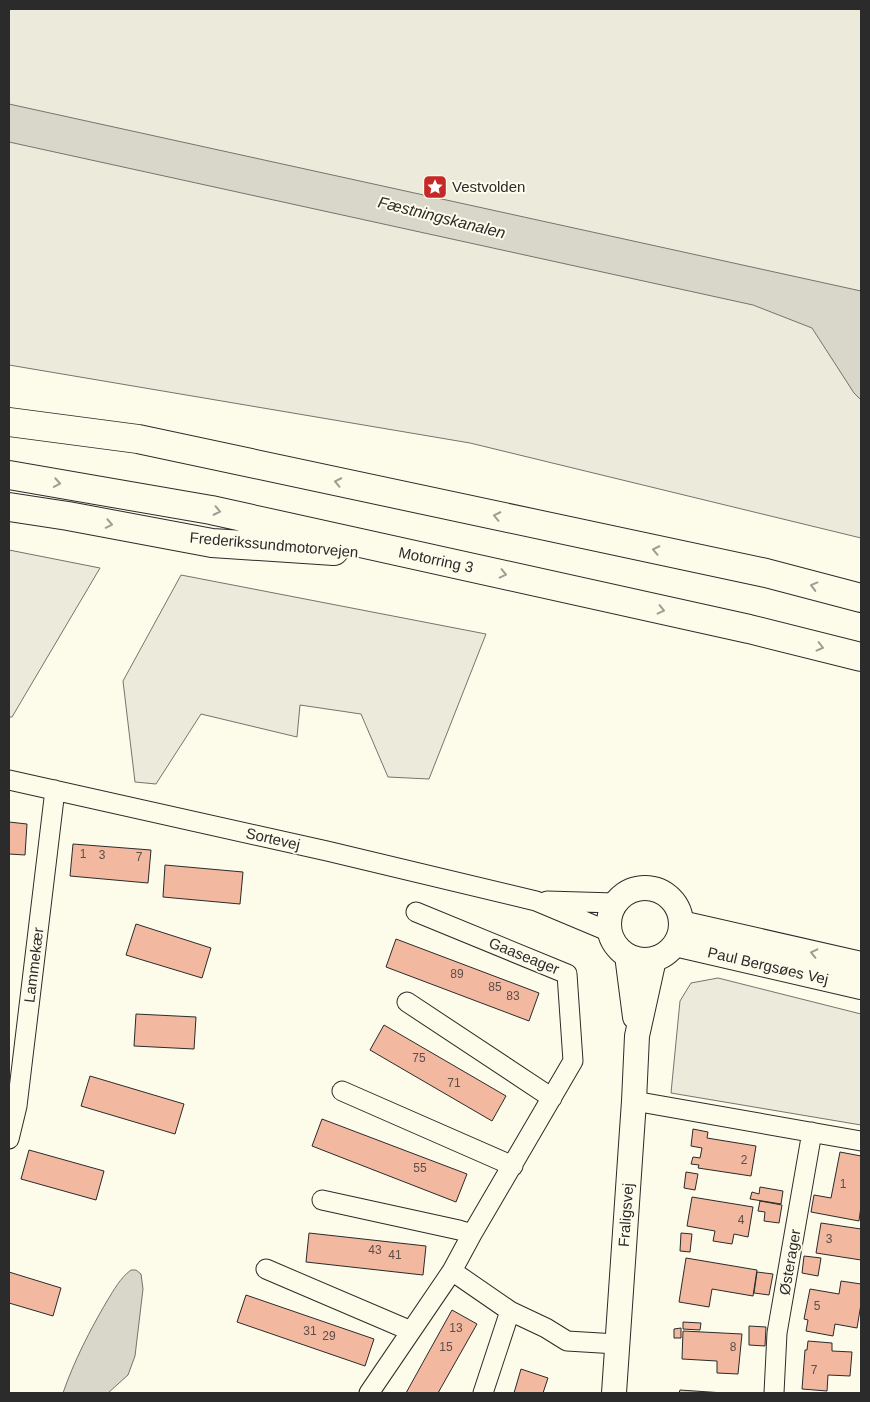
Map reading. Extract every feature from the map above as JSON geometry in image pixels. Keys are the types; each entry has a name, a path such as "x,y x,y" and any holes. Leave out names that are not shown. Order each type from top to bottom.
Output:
{"highway":[{"path":"9,422 138,439 756,571 861,598"},
{"name":"Motorring 3","path":"9,475 212,510 749,629 861,657"},
{"name":"Frederikssundmotorvejen","path":"9,508 68,516 212,543 421,556"}],"street":[{"name":"Sortevej","path":"9,780 317,849 536,901 610,932"},
{"name":"Lammekær","path":"9,1139 17,1106 54,790"},
{"path":"644,888 655,889 666,894 674,902 679,912 678,934 662,956 654,959 635,959 619,949 613,941 609,922 615,903 623,895 633,890 644,888"},
{"name":"Sortevej","path":"536,901 615,903"},
{"name":"Gaaseager","path":"369,1393 452,1271 574,1061 567,974 416,912"},
{"name":"Paul Bergsøes Vej","path":"678,934 861,964"},
{"name":"Paul Bergsøes Vej","path":"678,934 861,987"},
{"name":"Fraligsvej","path":"614,1393 637,1036 627,955"},
{"name":"Fraligsvej","path":"637,1036 654,959"},
{"path":"408,1002 552,1098"},
{"path":"342,1091 512,1166"},
{"path":"634,1101 861,1141"},
{"name":"Østerager","path":"774,1393 777,1334 812,1132"},
{"path":"322,1200 472,1234"},
{"path":"266,1269 411,1331"},
{"path":"452,1271 510,1311 546,1328 566,1341 617,1344"},
{"path":"483,1393 510,1311"}],"shaded area":[{"name":"Vestvolden","path":"9,9 861,9 861,538 470,443 9,365"},
{"path":"9,550 100,568 12,717 9,717"},
{"path":"181,575 486,634 429,779 388,777 361,714 300,705 297,737 201,714 156,784 135,782 123,681"},
{"path":"718,978 861,1014 861,1125 671,1093 680,1001 691,983"}],"water":[{"name":"Fæstningskanalen","path":"9,104 861,291 861,400 854,393 812,328 753,305 9,142"},
{"path":"131,1270 136,1270 141,1274 143,1289 135,1356 128,1375 108,1393 63,1393 77,1357 94,1323 118,1284"}],"building":[{"path":"9,822 27,824 25,855 9,854"},
{"path":"73,844 151,850 148,883 70,876"},
{"path":"165,865 243,872 240,904 163,897"},
{"path":"136,924 211,948 202,978 126,955"},
{"path":"396,939 539,993 529,1021 386,967"},
{"path":"136,1014 196,1017 194,1049 134,1046"},
{"path":"384,1025 506,1096 492,1121 370,1050"},
{"path":"90,1076 184,1104 175,1134 81,1106"},
{"path":"322,1119 467,1174 456,1202 312,1146"},
{"path":"693,1129 708,1132 707,1138 756,1146 751,1176 698,1168 699,1165 691,1164 693,1157 700,1158 702,1148 691,1146"},
{"path":"29,1150 104,1171 96,1200 21,1179"},
{"path":"840,1152 861,1156 861,1206 859,1221 811,1212 814,1195 831,1198"},
{"path":"686,1172 698,1174 695,1190 684,1188"},
{"path":"760,1187 783,1191 781,1204 750,1199 752,1192 759,1194"},
{"path":"692,1197 753,1207 748,1237 734,1234 732,1244 713,1241 715,1231 687,1226"},
{"path":"760,1201 782,1205 779,1223 764,1221 765,1212 758,1211"},
{"path":"821,1223 861,1229 861,1260 816,1253"},
{"path":"309,1233 426,1246 423,1275 306,1262"},
{"path":"681,1233 692,1234 690,1252 680,1251"},
{"path":"804,1256 821,1258 818,1276 802,1273"},
{"path":"686,1258 757,1270 753,1296 712,1289 709,1307 679,1302"},
{"path":"9,1272 61,1288 53,1316 9,1303"},
{"path":"757,1272 773,1274 769,1295 754,1293"},
{"path":"841,1281 861,1284 861,1304 857,1328 835,1324 833,1336 806,1331 808,1320 804,1319 810,1289 839,1294"},
{"path":"246,1295 374,1339 365,1366 237,1322"},
{"path":"452,1310 477,1324 438,1393 406,1393"},
{"path":"683,1322 701,1323 700,1330 683,1329"},
{"path":"749,1326 766,1327 765,1346 749,1345"},
{"path":"681,1328 681,1338 674,1338 674,1329"},
{"path":"683,1331 742,1334 738,1374 717,1373 717,1361 682,1359"},
{"path":"808,1341 832,1343 832,1351 852,1352 850,1376 828,1375 827,1391 802,1389 805,1350 807,1350"},
{"path":"521,1369 548,1378 543,1393 514,1393"},
{"path":"680,1390 724,1393 679,1393"}],"place":[{"name":"Vestvolden","path":"435,187"}]}
